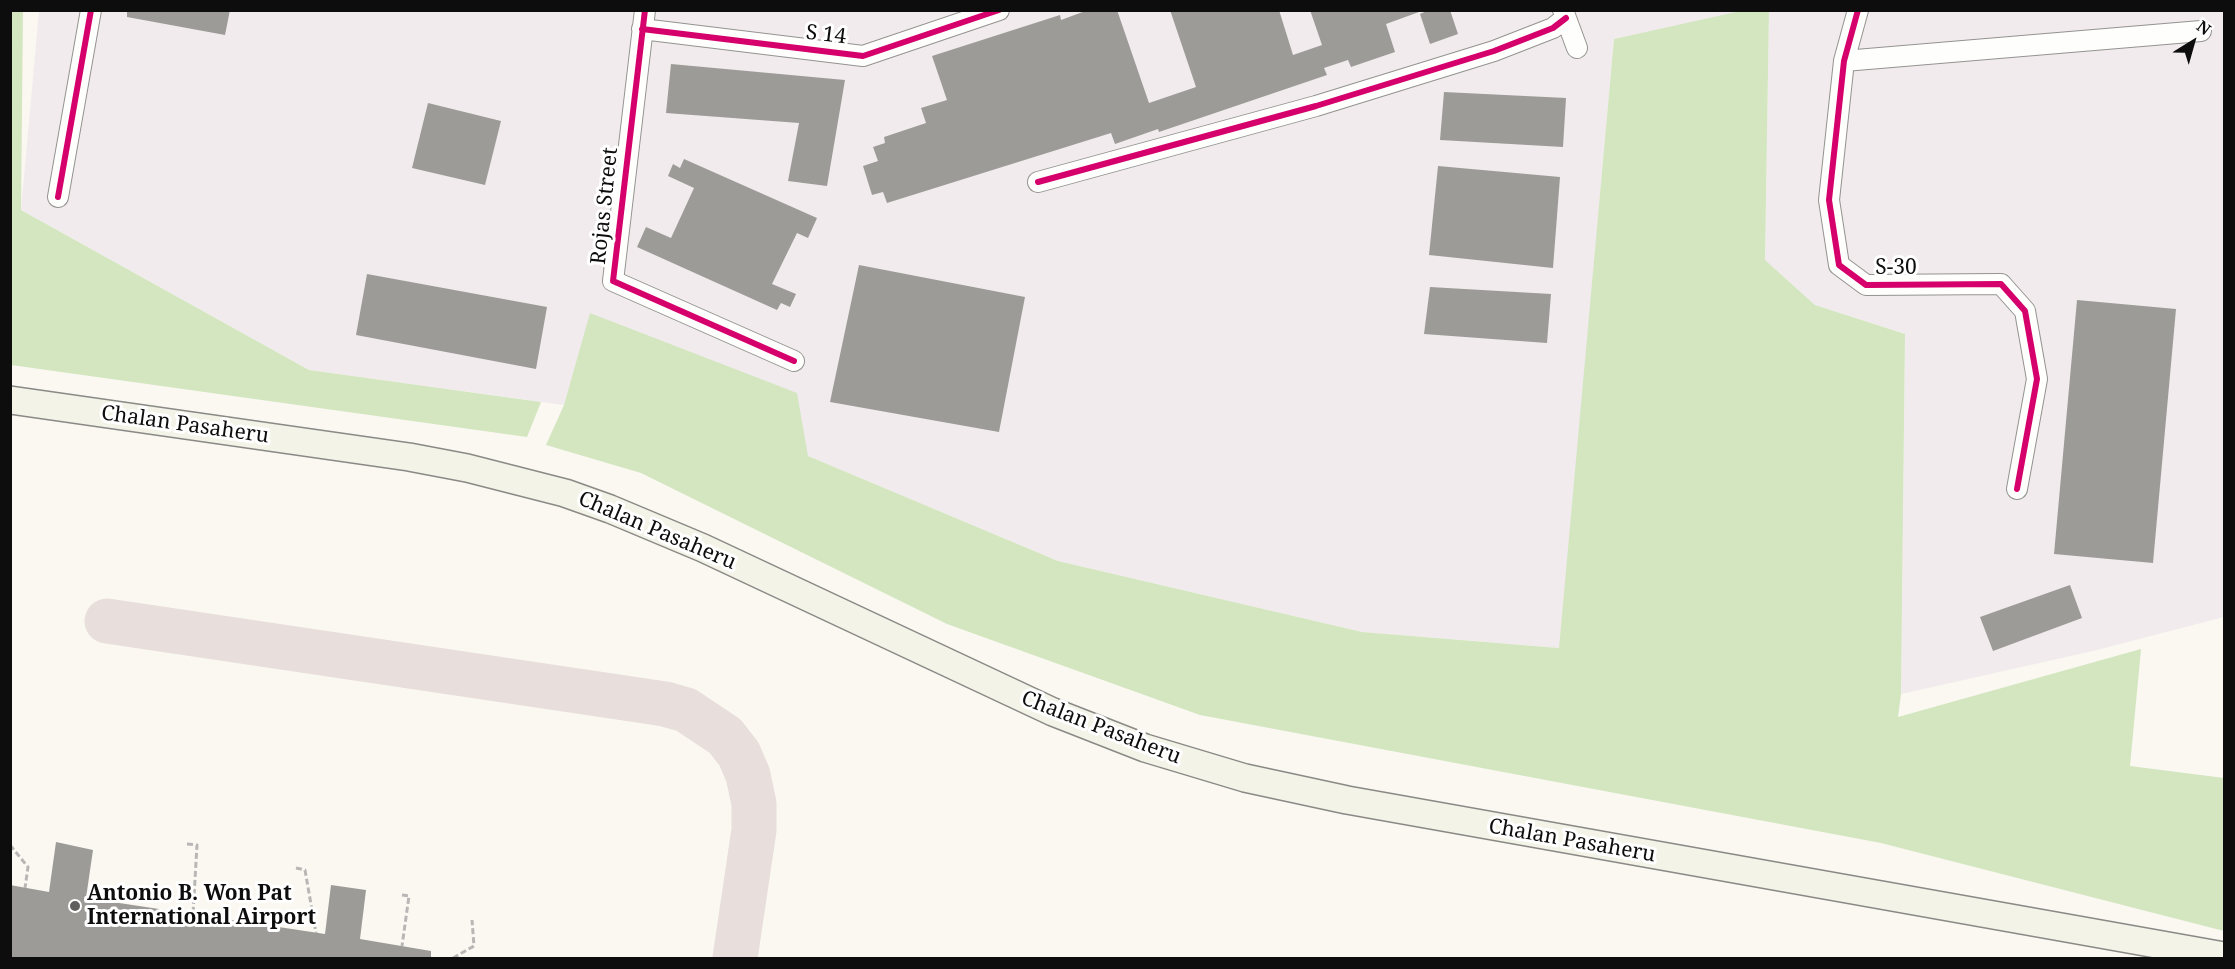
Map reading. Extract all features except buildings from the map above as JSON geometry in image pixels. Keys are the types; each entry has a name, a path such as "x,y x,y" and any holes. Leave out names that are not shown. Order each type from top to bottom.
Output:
{"main road":[{"name":"Chalan Pasaheru","path":"10,400 409,457 467,468 565,493 703,548 1053,712 1145,748 1245,778 1370,805 2224,956"}],"street":[{"path":"57,196 91,10"},
{"name":"S 14","path":"644,20 863,56 999,10"},
{"name":"S-30","path":"1858,10 1844,61 1829,200 1839,265 1866,285 2001,284 2025,311 2037,379 2018,489"},
{"path":"1038,182 1316,106 1494,51 1553,28 1565,14 1577,48"},
{"name":"Rojas Street","path":"644,20 614,281 794,361"},
{"path":"1844,61 2201,31"}],"path":[{"path":"188,844 196,845 193,914"},
{"path":"10,845 28,867 25,888"},
{"path":"296,868 305,870 316,933"},
{"path":"402,895 409,897 402,946"},
{"path":"453,958 474,946 472,920"}],"shaded area":[{"path":"39,11 1745,11 1614,39 1560,648 1362,632 1058,561 808,456 591,313 564,405 309,370 21,210"},
{"path":"1769,11 2224,11 2224,617 2093,651 1901,694 1905,334 1815,305 1765,260"}],"green space":[{"path":"23,10 21,210 309,370 541,402 527,437 11,365 10,11"},
{"path":"1745,10 1769,11 1765,260 1815,305 1905,334 1901,694 1898,717 2141,649 2130,766 2224,778 2224,931 1881,843 1200,715 947,624 641,473 546,445 564,405 590,313 797,393 808,456 1058,561 1362,632 1559,648 1614,39"}],"taxiway":[{"path":"107,621 665,704 686,710 725,736 739,754 748,775 754,804 754,830 735,958"}],"cycle path":[{"path":"58,197 91,10"},
{"path":"645,10 613,281 794,361"},
{"path":"642,29 863,56 999,10"},
{"path":"1858,10 1844,61 1829,200 1839,265 1866,285 2001,284 2025,311 2037,379 2017,489"},
{"path":"1038,182 1316,106 1494,51 1553,28 1566,18"}],"place":[{"name":"Antonio B. Won Pat International Airport","path":"75,906"}]}
